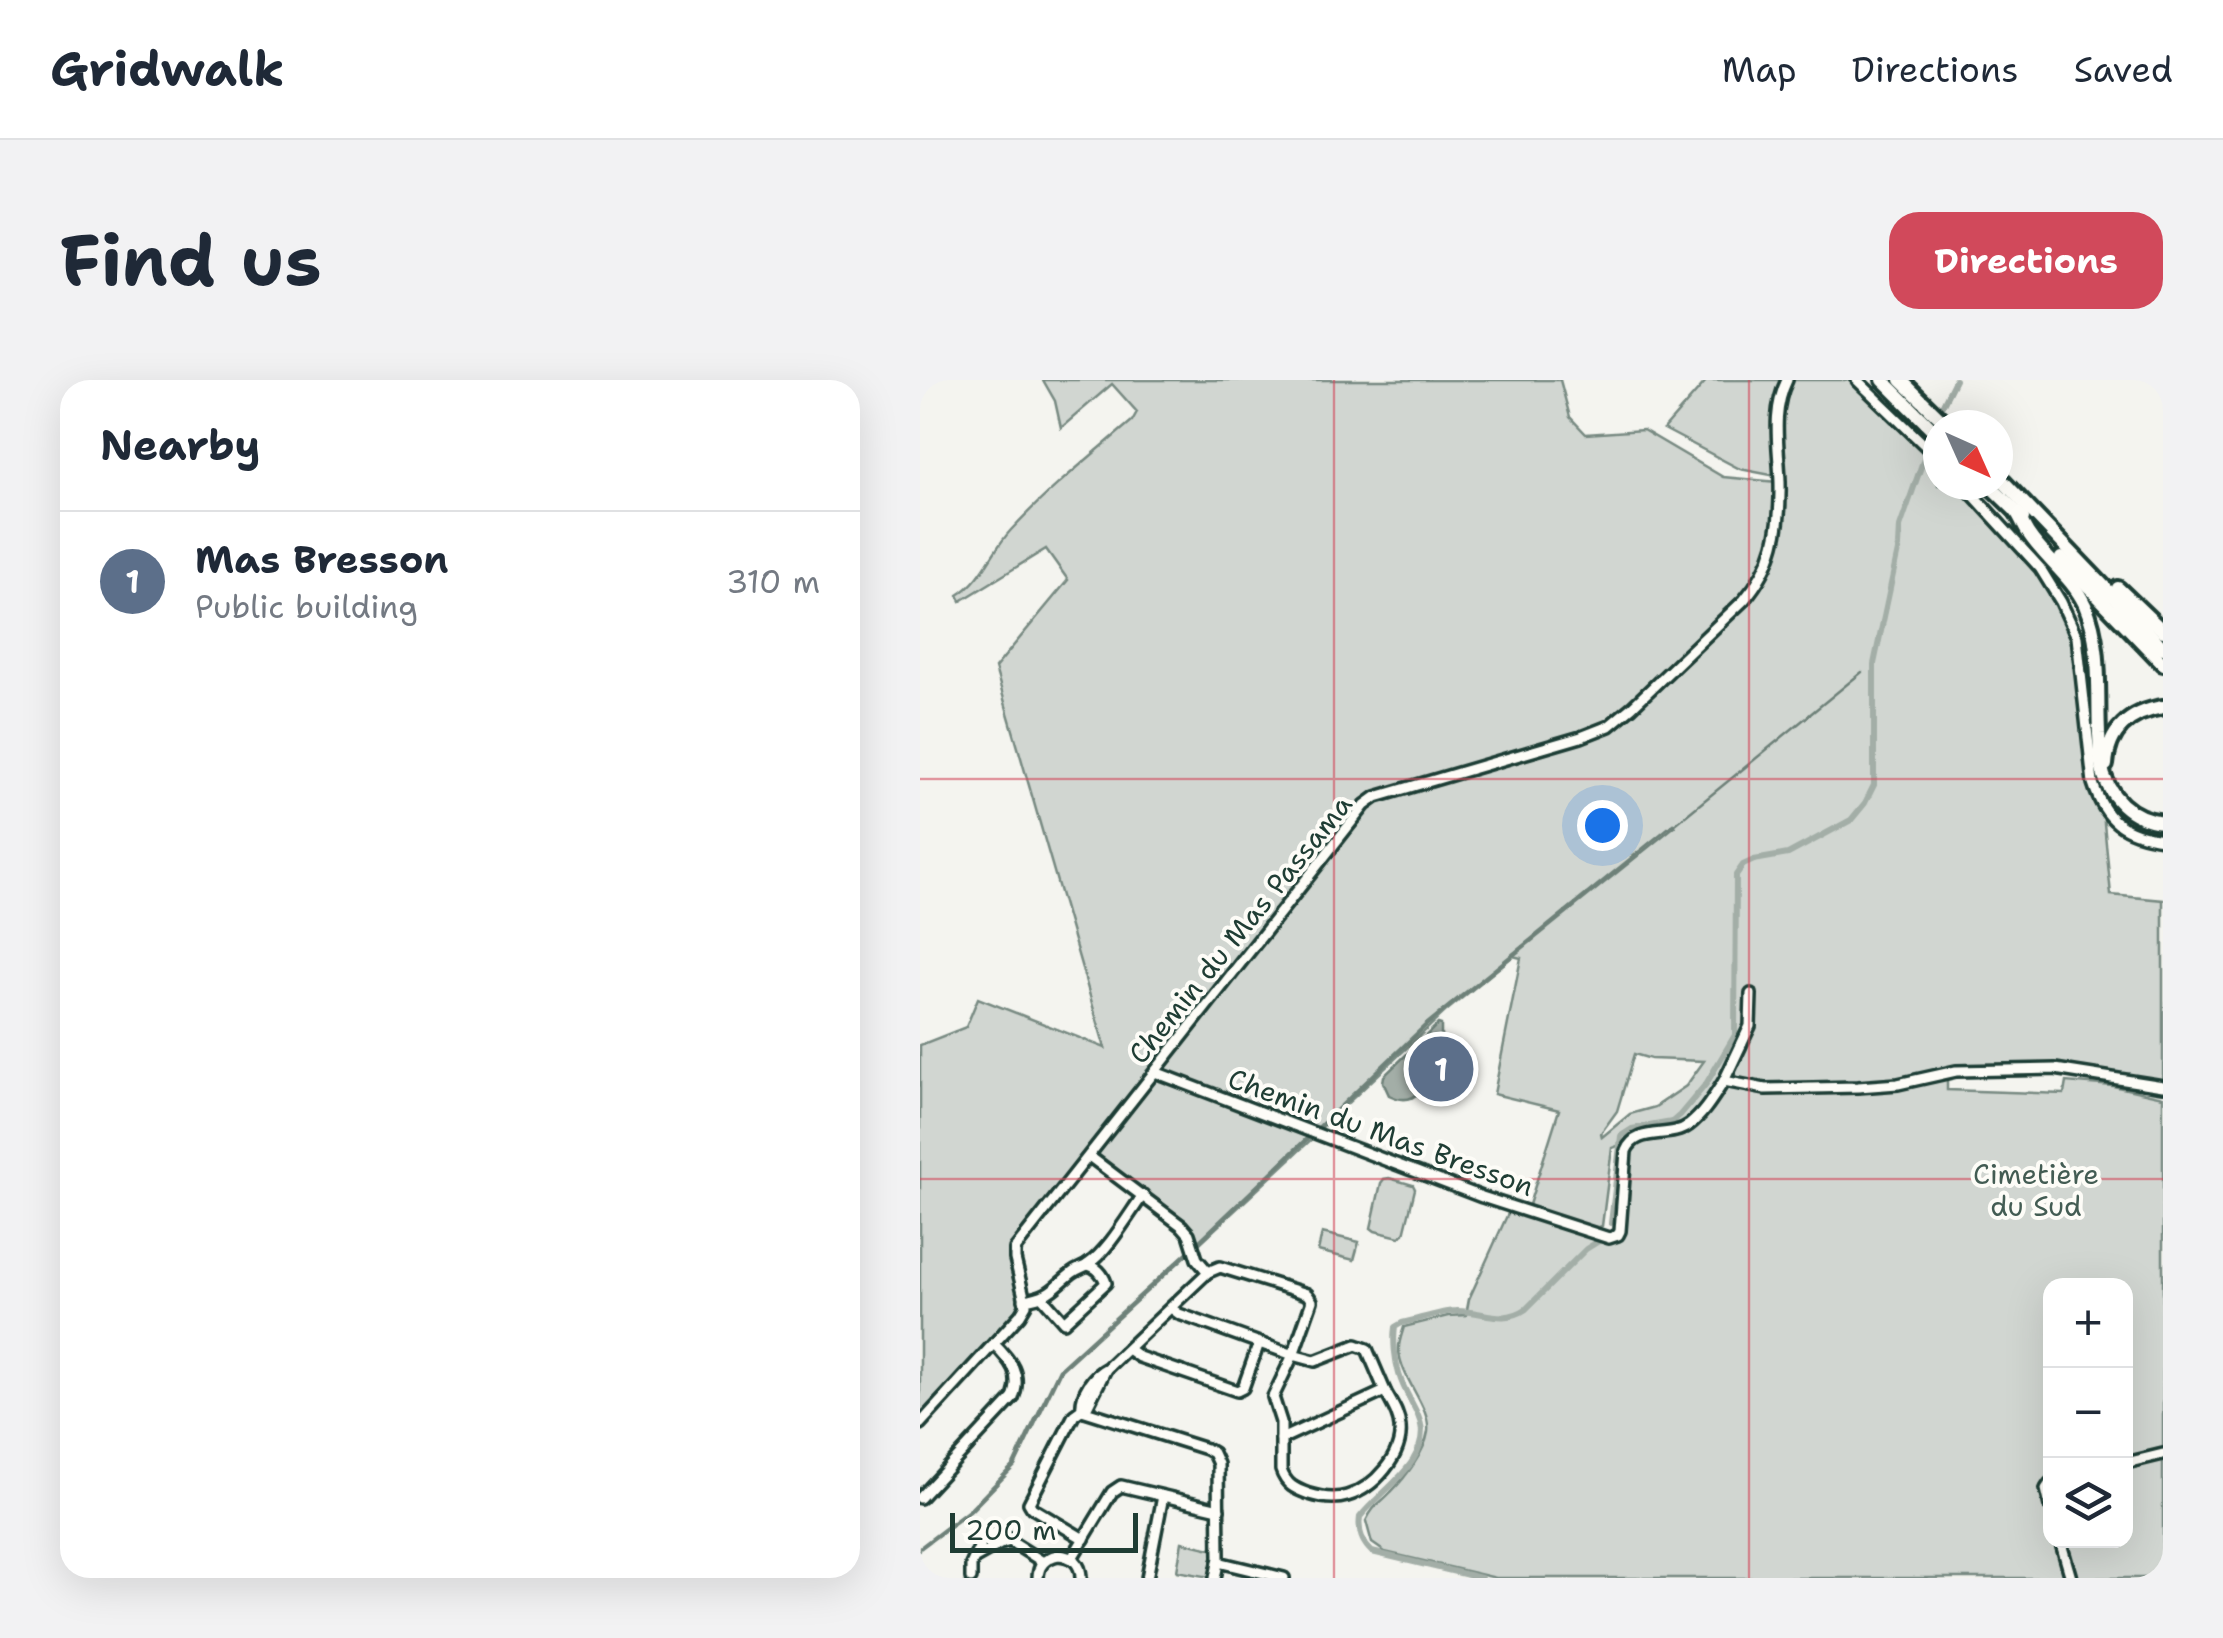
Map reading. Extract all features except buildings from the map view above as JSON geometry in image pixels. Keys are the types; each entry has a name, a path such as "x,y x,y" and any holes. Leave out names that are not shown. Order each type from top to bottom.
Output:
{"highway":[{"path":"1882,380 1923,420"},
{"path":"1901,380 1932,410"},
{"path":"2013,491 2163,648"},
{"path":"2004,500 2163,664"},
{"path":"2017,513 2028,534 2076,590 2091,621 2100,765 2107,783 2131,813 2163,822"},
{"path":"2071,550 2092,562 2163,631"},
{"path":"2107,783 2106,760 2117,730 2146,709 2163,707"}],"street":[{"name":"Chemin du Mas Passama","path":"1024,1300 1014,1260 1016,1249 1365,806 1376,797 1608,726 1760,582 1769,564 1778,526 1776,426 1780,393 1786,380"},
{"path":"1856,380 1923,444"},
{"path":"1978,500 2040,568 2062,602 2077,637 2093,783 2099,802 2110,818 2134,834 2163,839"},
{"path":"1752,994 1750,1026 1724,1082 1765,1089 1858,1087 1898,1084 1956,1071 2054,1069 2163,1086"},
{"name":"Chemin du Mas Bresson","path":"1155,1072 1482,1197 1614,1238 1620,1231 1630,1142 1636,1137 1678,1131 1691,1124 1724,1082"},
{"path":"1089,1156 1182,1226 1197,1259 1208,1272"},
{"path":"920,1424 1020,1315 1026,1305 1024,1300 1042,1298 1086,1265 1143,1195"},
{"path":"1042,1298 1064,1322 1106,1282 1099,1271 1086,1265"},
{"path":"1082,1410 1081,1402 1095,1374 1128,1349 1208,1272 1220,1267 1310,1297 1312,1301 1293,1354 1273,1397 1281,1422 1281,1470 1286,1482 1322,1498 1348,1496 1360,1491 1388,1465 1400,1434 1398,1414 1367,1348 1356,1345 1315,1361 1293,1354 1259,1343 1179,1314 1171,1308"},
{"path":"1128,1349 1139,1357 1237,1391 1243,1388 1259,1343"},
{"path":"920,1498 1013,1398 1017,1378 1014,1366 994,1344"},
{"path":"1280,1438 1386,1391"},
{"path":"1082,1410 1074,1416 1029,1503 1084,1539"},
{"path":"1082,1410 1213,1453 1218,1464 1219,1508 1215,1578"},
{"path":"2133,1461 2163,1454"},
{"path":"1072,1558 1117,1488 1126,1486 1219,1508"},
{"path":"1147,1578 1164,1496"},
{"path":"971,1578 975,1558 1010,1541 1043,1562"},
{"path":"2062,1548 2071,1578"},
{"path":"1038,1578 1043,1562 1058,1554 1072,1558 1081,1578"},
{"path":"1218,1562 1284,1578"}],"green space":[{"path":"1043,380 1560,380 1570,417 1586,434 1643,430 1723,477 1777,482 1774,526 1766,563 1742,598 1607,723 1374,794 1012,1247 1019,1308 920,1420 920,1045 966,1027 978,998 1105,1048 995,668 1068,580 1046,549 961,601 958,595 974,581 1025,515 1132,421 1137,412 1112,384 1061,428 1055,401"},
{"path":"1707,380 1783,380 1774,415 1776,476 1740,469 1664,429"},
{"path":"1790,380 1852,380 1923,448 1923,500 1974,500 2037,570 2059,603 2074,638 2090,783 2103,813 2111,895 2163,900 2163,1084 2055,1066 1956,1069 1898,1081 1766,1086 1723,1078 1688,1122 1672,1129 1640,1133 1612,1148 1602,1226 1596,1228 1528,1208 1559,1110 1494,1094 1521,958 1513,956 1445,1012 1320,1129 1160,1070 1377,800 1610,729 1747,602 1770,565 1780,529 1782,405","holes":["1634,1054 1651,1059 1704,1061 1686,1086 1655,1107 1630,1114 1602,1137 1617,1111"]},
{"path":"1156,1075 1314,1137 1200,1243 1094,1156"},
{"name":"Cimetière du Sud","path":"1947,1077 1947,1090 2064,1094 2066,1082 2113,1086 2163,1097 2163,1578 1496,1578 1385,1552 1372,1543 1366,1521 1414,1464 1428,1432 1425,1413 1401,1361 1399,1345 1404,1327 1466,1315 1469,1299 1510,1209 1605,1242 1624,1236 1629,1151 1638,1139 1679,1134 1726,1085 1898,1087"},
{"path":"1389,1178 1415,1189 1404,1234 1399,1237 1371,1228 1381,1183"},
{"path":"1322,1233 1359,1242 1354,1260 1318,1251"},
{"path":"1182,1542 1215,1550 1210,1577 1177,1571"}],"shaded area":[{"path":"1673,824 1426,1026 1061,1370 1015,1466 971,1511 920,1549 970,1509 1013,1465 1059,1369 1425,1025"},
{"path":"1438,1024 1441,1038 1453,1052 1438,1051 1428,1079 1417,1094 1400,1099 1389,1095 1384,1076"}],"waterway":[{"path":"1943,404 1955,380"},
{"path":"1611,1223 1621,1136 1632,1129 1672,1122 1680,1115 1706,1084 1735,1035 1736,875 1743,865 1788,854 1851,820 1874,785 1874,664 1900,527 1923,461"},
{"path":"1673,826 1862,672"},
{"path":"1481,1578 1372,1552 1362,1536 1360,1517 1407,1468 1422,1435 1418,1415 1398,1369 1395,1327 1450,1311 1517,1314 1586,1249 1602,1239"}],"place":[{"name":"Mas Bresson","path":"1441,1069"}]}
